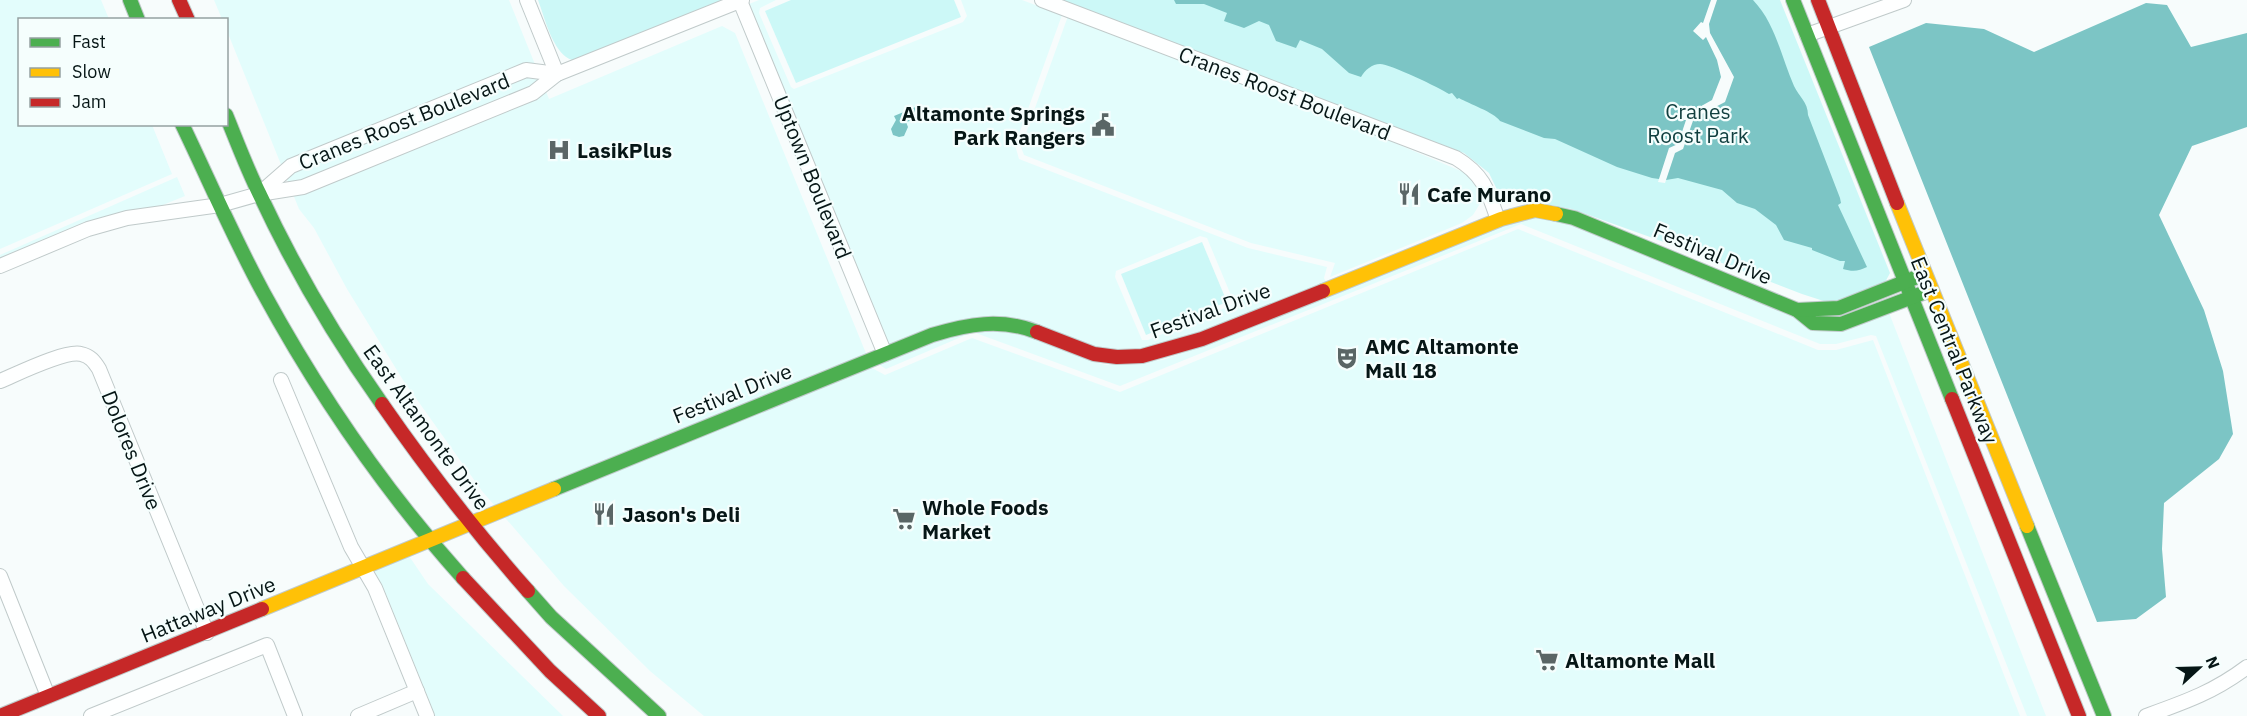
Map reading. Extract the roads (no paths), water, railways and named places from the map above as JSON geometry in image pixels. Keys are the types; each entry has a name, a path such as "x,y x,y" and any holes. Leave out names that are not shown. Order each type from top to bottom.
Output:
{"main road":[{"path":"130,0 137,18"},
{"path":"179,0 187,18"},
{"name":"East Central Parkway","path":"1793,0 2079,716"},
{"name":"East Central Parkway","path":"1818,0 1930,290 2104,716"},
{"name":"East Altamonte Drive","path":"228,120 259,194 296,266 357,369 413,449 470,522 551,616 659,716"},
{"path":"184,126 263,291 312,374 388,486 484,600 570,690 599,716"},
{"name":"Festival Drive","path":"432,539 932,335 958,327 984,323 1024,327 1102,356 1124,358 1163,353 1498,220 1535,210 1574,218 1797,310 1813,323 1841,324 1930,290"},
{"name":"Festival Drive","path":"1797,310 1839,308 1924,273"},
{"name":"Hattaway Drive","path":"0,716 432,539"}],"street":[{"path":"527,0 557,74"},
{"name":"Cranes Roost Boulevard","path":"0,266 88,229 127,218 220,205 259,194 303,187 533,93 557,74 741,0"},
{"name":"Uptown Boulevard","path":"741,0 885,354"},
{"name":"Cranes Roost Boulevard","path":"1042,0 1456,159 1477,173 1485,185 1498,220"},
{"path":"1808,35 1904,0"},
{"name":"Cranes Roost Boulevard","path":"259,194 291,166 526,70 557,74"},
{"name":"Dolores Drive","path":"0,381 66,354 79,353 91,358 99,369 207,633"},
{"path":"281,380 351,547 375,588 427,716"},
{"path":"0,576 48,696"},
{"path":"91,716 267,645 296,716"},
{"path":"2146,716 2224,685 2247,667"},
{"path":"358,716 379,712 417,691"}],"place":[{"name":"Altamonte Springs Park Rangers","path":"1103,125"},
{"name":"LasikPlus","path":"559,150"},
{"name":"Cafe Murano","path":"1409,194"},
{"name":"AMC Altamonte Mall 18","path":"1347,358"},
{"name":"Jason's Deli","path":"604,514"},
{"name":"Whole Foods Market","path":"904,519"},
{"name":"Altamonte Mall","path":"1547,660"}],"park label":[{"name":"Cranes Roost Park","path":"1698,123"}]}
